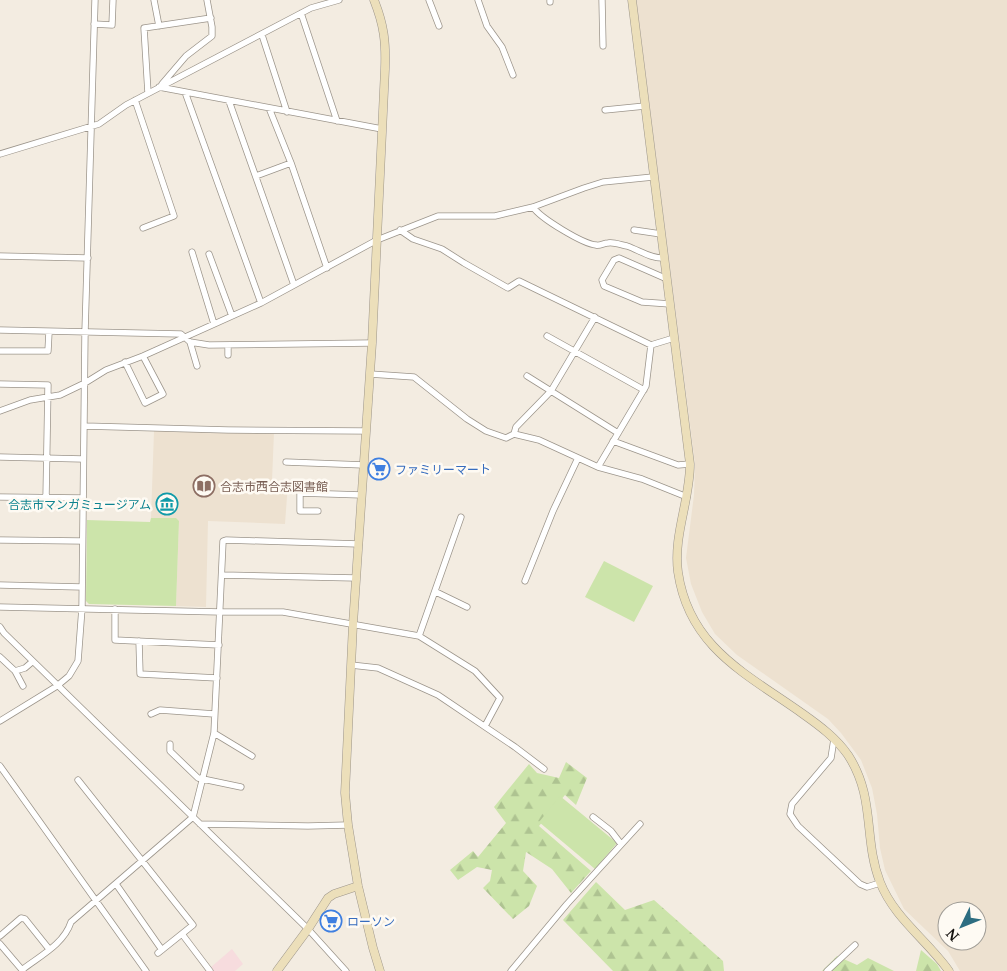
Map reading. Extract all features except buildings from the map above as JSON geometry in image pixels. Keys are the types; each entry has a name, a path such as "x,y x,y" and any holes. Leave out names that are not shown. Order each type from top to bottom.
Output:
{"street":[{"path":"0,721 69,676 78,661 82,608 85,332 95,0"},
{"path":"94,24 112,25 114,0"},
{"path":"154,0 159,26"},
{"path":"159,87 186,56 212,36 207,0"},
{"path":"0,154 99,124 148,93 301,13 339,0"},
{"path":"374,0 380,15 386,44 372,343 353,624 345,793 358,886 380,971"},
{"path":"430,0 439,26"},
{"path":"478,0 487,26 502,47 513,75"},
{"path":"602,0 603,46"},
{"path":"632,0 690,464 688,496 676,554 678,572 686,604 702,636 726,660 819,726 848,755 856,768 863,787 868,808 874,866 880,883 898,914 931,948 949,971"},
{"path":"301,13 337,120"},
{"path":"148,93 144,28 211,18"},
{"path":"262,35 287,112"},
{"path":"159,87 382,129"},
{"path":"185,92 261,303"},
{"path":"136,100 174,216 143,228"},
{"path":"229,101 294,286"},
{"path":"605,110 645,106"},
{"path":"269,108 327,268"},
{"path":"256,176 290,163"},
{"path":"0,411 30,400 60,395 106,370 143,356 261,303 377,240 438,216 495,216 533,208 604,182 653,177"},
{"path":"533,208 537,213 568,233 592,244 598,246 606,243 618,244 657,258 664,258"},
{"path":"400,230 413,239 442,249 508,288 518,281 651,345 674,338"},
{"path":"634,230 661,234"},
{"path":"192,252 214,324"},
{"path":"209,254 232,316"},
{"path":"0,256 88,258"},
{"path":"667,279 619,258 614,260 602,280 604,286 642,302 670,304"},
{"path":"514,434 516,427 551,391 595,317"},
{"path":"0,330 181,334 190,342 228,346 372,343"},
{"path":"0,351 48,351 49,332"},
{"path":"547,336 644,390"},
{"path":"190,342 198,366"},
{"path":"598,467 646,386 651,345"},
{"path":"228,346 228,355"},
{"path":"125,362 145,403 163,394 143,356"},
{"path":"370,374 414,377 467,419 486,431 506,438 514,434 539,440 598,467 642,479 688,496"},
{"path":"527,376 618,433"},
{"path":"0,384 48,385 46,498"},
{"path":"84,426 219,430 366,431"},
{"path":"612,441 678,464 690,464"},
{"path":"0,457 83,459"},
{"path":"525,581 553,510 578,458"},
{"path":"286,462 364,465"},
{"path":"318,511 300,511 300,493 362,495"},
{"path":"0,497 83,498"},
{"path":"419,636 461,517"},
{"path":"0,540 82,541"},
{"path":"0,944 23,970 62,939 68,932 71,922 193,817 214,733 223,541 359,544"},
{"path":"222,575 356,578"},
{"path":"0,585 82,587"},
{"path":"436,592 467,607"},
{"path":"0,607 283,612 419,636 475,671 500,698 485,726"},
{"path":"116,609 115,640 219,644"},
{"path":"0,627 4,634 56,686 308,929 346,971"},
{"path":"139,641 140,674 217,678"},
{"path":"0,658 16,672 23,686"},
{"path":"16,672 32,662"},
{"path":"351,664 378,668 438,695 544,768"},
{"path":"151,714 160,710 214,714"},
{"path":"214,733 252,756"},
{"path":"834,739 831,758 792,804 790,814 798,826 860,884 867,887 880,883"},
{"path":"170,744 170,751 198,778 241,787"},
{"path":"0,766 146,971"},
{"path":"78,780 193,925 160,952 116,884"},
{"path":"593,816 611,831 622,844"},
{"path":"199,824 348,825"},
{"path":"511,971 567,904 640,824"},
{"path":"277,971 328,898 358,886"},
{"path":"0,936 20,918 25,919 49,949"},
{"path":"182,934 210,971"},
{"path":"827,971 855,945"}],"shaded area":[{"path":"636,0 1007,0 1007,971 960,971 948,951 987,951 987,901 937,901 937,940 904,909 885,870 872,788 861,760 828,719 737,655 715,634 702,612 691,584 686,558 694,495 695,464"},
{"path":"154,431 274,432 272,481 288,483 285,524 208,521 206,607 176,606 179,521 151,518"},
{"path":"232,949 243,964 235,971 213,971 210,968"}],"green space":[{"path":"151,518 176,518 179,521 176,606 89,604 86,601 87,520 150,522"},
{"path":"604,561 653,586 634,622 585,597"},
{"path":"566,762 587,778 576,805 565,795 539,826 591,871 571,893 552,869 526,852 523,871 537,886 529,906 513,919 483,888 490,881 492,870 477,867 458,880 450,870 473,851 478,857 506,823 494,807 529,764 537,773 559,778"},
{"path":"560,796 617,843 595,869 539,822"},
{"path":"596,882 625,910 654,900 723,961 724,971 613,971 563,920"},
{"path":"921,950 937,964 941,971 916,971"},
{"path":"837,956 857,965 868,958 894,971 822,971"}],"place":[{"name":"ファミリーマート","path":"379,469"},
{"name":"合志市西合志図書館","path":"204,486"},
{"name":"合志市マンガミュージアム","path":"167,504"},
{"name":"ローソン","path":"331,921"}]}
